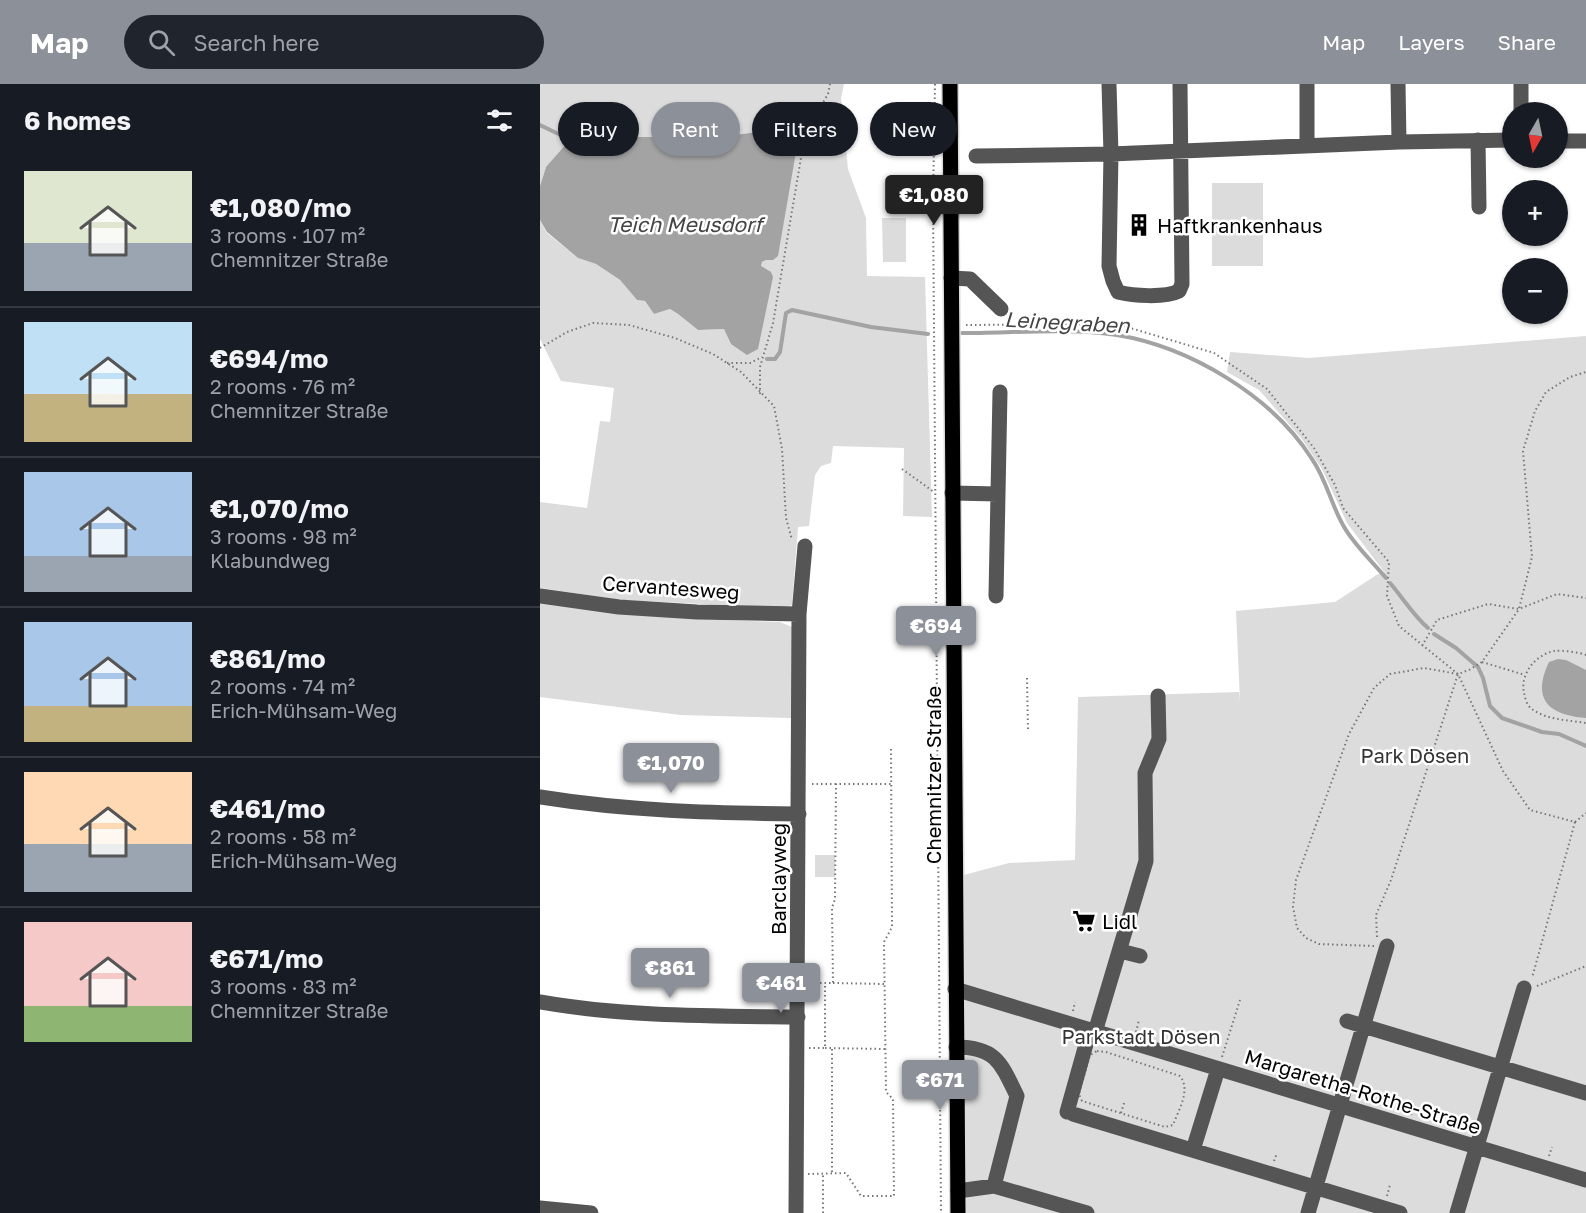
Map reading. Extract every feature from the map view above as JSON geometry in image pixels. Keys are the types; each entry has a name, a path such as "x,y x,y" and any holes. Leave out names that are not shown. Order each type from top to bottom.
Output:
{"main road":[{"name":"Chemnitzer Straße","path":"950,84 958,1213"}],"street":[{"path":"1109,84 1111,154 1109,266 1113,281 1118,292 1171,295 1179,291 1182,284 1180,84"},
{"path":"1307,84 1307,145"},
{"path":"1398,84 1399,142"},
{"path":"1521,84 1521,102"},
{"path":"1478,140 1479,207"},
{"path":"976,156 1111,154 1307,145 1502,140"},
{"path":"1568,141 1586,141"},
{"path":"951,278 970,279 1002,309"},
{"path":"996,596 1000,392"},
{"path":"952,493 998,494"},
{"name":"Barclayweg","path":"796,1213 799,614 805,546"},
{"name":"Cervantesweg","path":"540,596 620,607 697,612 799,614"},
{"path":"1158,696 1159,739 1145,773 1146,861 1070,1113 1400,1213"},
{"path":"540,797 580,804 692,813 799,814"},
{"path":"1308,1213 1387,946"},
{"path":"1120,951 1140,956"},
{"path":"1457,1213 1528,985"},
{"name":"Margaretha-Rothe-Straße","path":"956,989 1586,1180"},
{"path":"540,1002 605,1011 665,1015 798,1017"},
{"path":"1347,1021 1586,1093"},
{"path":"956,1047 973,1047 986,1051 998,1059 1017,1096 994,1186"},
{"path":"1193,1150 1218,1069"},
{"path":"958,1191 994,1186 1087,1213"},
{"path":"540,1208 591,1213"}],"path":[{"path":"823,102 830,84"},
{"path":"935,84 933,167 941,1213"},
{"path":"760,394 760,367 773,323 801,156"},
{"path":"540,348 567,332 593,323 628,325 675,338 713,354 741,372 774,406 782,449 786,518 793,542 805,546"},
{"path":"951,324 1003,326 1118,324 1214,353 1267,389 1314,448 1335,485 1343,508 1389,562 1387,596 1399,626 1458,674 1503,771 1530,810 1575,822"},
{"path":"727,363 750,363 762,357"},
{"path":"1458,674 1391,880 1376,915 1377,946 1319,944 1306,938 1297,928 1293,907 1296,880 1349,734 1374,688 1390,674 1424,668 1458,674 1472,669 1482,662 1519,609 1532,557 1523,451 1535,411 1546,392 1570,377 1586,372"},
{"path":"902,469 936,493"},
{"path":"1422,646 1437,620 1488,604 1519,609 1557,594 1586,598"},
{"path":"1586,655 1553,651 1528,668 1523,689 1531,709 1550,717 1586,723"},
{"path":"1482,662 1525,675"},
{"path":"1027,678 1028,731"},
{"path":"796,1174 846,1173 861,1196 894,1196 893,1099 886,1092 884,942 892,927 891,748"},
{"path":"799,784 891,784"},
{"path":"833,983 836,784"},
{"path":"1528,985 1575,822 1586,813"},
{"path":"1528,985 1586,966"},
{"path":"825,983 825,1048"},
{"path":"798,984 885,984"},
{"path":"1218,1069 1239,1000"},
{"path":"1073,1011 1075,1002"},
{"path":"797,1048 885,1049"},
{"path":"832,1048 832,1173"},
{"path":"1093,1052 1106,1052 1180,1076 1186,1089 1173,1125 1170,1127 1082,1101 1079,1094 1090,1055 1093,1052"},
{"path":"823,1174 823,1213"}],"green space":[{"path":"540,84 844,84 841,102 752,102 752,133 740,134 740,102 651,102 651,137 639,137 639,102 558,102 558,156 568,156 546,167 540,186"},
{"path":"784,156 847,156 848,169 866,218 867,276 925,277 932,517 903,516 904,448 833,446 831,463 821,466 815,475 809,526 798,527 792,605 784,608 621,600 540,588 540,502 587,508 600,421 610,422 614,388 561,381 540,339 540,220 547,233 578,258 596,264 620,280 637,300 645,301 654,314 670,309 698,330 725,329 731,344 762,262 766,260"},
{"path":"1212,183 1263,183 1263,266 1212,266"},
{"path":"882,218 906,218 906,262 883,262"},
{"path":"1586,336 1586,1213 966,1213 960,876 1009,863 1075,860 1078,697 1239,692 1240,702 1236,611 1335,602 1378,574 1385,573 1347,523 1322,469 1301,438 1259,390 1227,372 1230,352 1309,358"},
{"path":"540,603 697,619 780,622 792,627 792,718 680,715 540,697"},
{"path":"815,855 835,855 835,877 815,877"}],"water":[{"name":"Teich Meusdorf","path":"752,133 752,156 795,156 778,256 773,260 762,262 761,266 771,272 773,277 758,349 747,355 731,344 724,329 698,330 670,309 654,314 645,301 637,300 620,280 596,264 578,258 547,232 540,220 540,186 546,167 558,153 558,156 639,156 639,137 651,137 651,156 740,156 740,134"},
{"path":"1558,659 1566,660 1586,670 1586,718 1553,709 1543,696 1542,686 1549,662"}],"waterway":[{"name":"Leinegraben","path":"540,125 558,134"},
{"name":"Leinegraben","path":"767,359 775,359 780,352 786,313 792,310 871,327 928,334"},
{"name":"Leinegraben","path":"962,333 1059,331 1117,335 1145,341 1173,351 1227,378 1252,395 1295,436 1317,467 1347,532 1386,578"},
{"name":"Leinegraben","path":"1390,583 1428,628"},
{"name":"Leinegraben","path":"1434,634 1456,648 1478,667 1490,706 1502,718 1542,732 1559,734 1586,746"}],"place":[{"name":"Haftkrankenhaus","path":"1139,225"},
{"name":"Lidl","path":"1084,921"}],"park label":[{"name":"Park Dösen","path":"1415,755"},
{"name":"Parkstadt Dösen","path":"1141,1036"}]}
